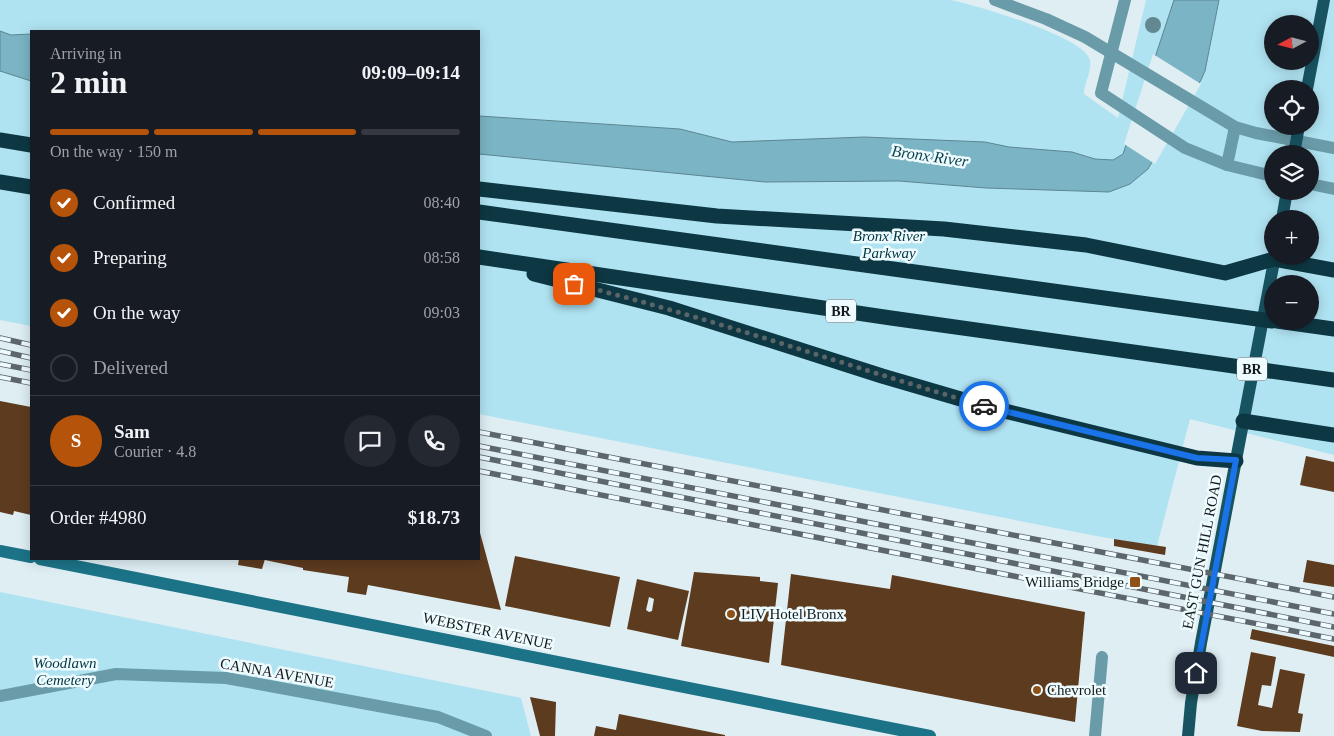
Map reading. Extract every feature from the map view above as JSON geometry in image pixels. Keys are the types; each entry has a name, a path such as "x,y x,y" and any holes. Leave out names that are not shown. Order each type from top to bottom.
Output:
{"highway":[{"path":"0,140 30,145"},
{"path":"0,182 30,187"},
{"path":"480,189 717,216 954,230 1086,246 1225,273 1264,261"},
{"path":"480,212 1264,320"},
{"path":"480,258 669,308 882,376 988,407 1197,458 1236,460"},
{"name":"BR","path":"480,258 1334,380"},
{"path":"1309,265 1334,270"},
{"path":"1319,326 1334,328"},
{"path":"1243,421 1334,435"}],"main road":[{"path":"1309,80 1324,0"},
{"name":"EAST GUN HILL ROAD","path":"1188,736 1201,643 1273,265"},
{"path":"0,551 30,557"},
{"name":"WEBSTER AVENUE","path":"45,560 930,736"}],"street":[{"path":"994,0 1065,28 1112,52 1235,127 1334,148"},
{"path":"1125,0 1101,93 1185,148 1226,164 1264,174"},
{"path":"1226,164 1235,127"},
{"path":"1319,186 1334,189"},
{"path":"1095,736 1102,657"},
{"name":"CANNA AVENUE","path":"0,696 116,674 226,678 438,717 486,736"}],"green space":[{"name":"Bronx River Parkway","path":"0,0 951,0 1028,23 1070,42 1084,51 1090,60 1090,64 1084,94 1118,118 1146,0 1334,0 1334,455 1190,419 1157,546 1096,536 480,414 480,30 30,30 30,326 0,320"},
{"name":"Woodlawn Cemetery","path":"0,592 521,698 531,736 0,736"}],"water":[{"name":"Bronx River","path":"1174,0 1219,0 1205,71 1201,80 1148,169 1130,184 1109,192 986,188 899,181 765,182 480,154 480,116 680,129 732,142 864,137 985,142 1009,147 1072,152 1095,159 1113,160 1123,154"},
{"path":"0,31 11,35 30,34 30,81 0,71"}],"pier":[{"path":"1153,54 1201,84 1155,164 1124,144"}],"building":[{"path":"0,401 30,407 30,515 14,511 13,515 0,512"},
{"path":"1306,456 1334,462 1334,492 1300,485"},
{"path":"480,533 501,610 368,585 366,595 347,592 349,577 303,570 303,568 265,560 480,560"},
{"path":"1114,539 1166,547 1165,555 1114,546"},
{"path":"515,556 620,577 610,627 505,606"},
{"path":"239,560 265,560 262,569 238,565"},
{"path":"1307,560 1334,565 1334,587 1303,582"},
{"name":"LIV Hotel Bronx","path":"694,572 760,577 760,581 778,583 769,663 681,646"},
{"path":"791,574 890,589 892,575 1085,612 1075,722 781,665"},
{"path":"637,579 689,591 678,640 627,629","holes":["649,597 654,599 652,611 649,612 646,610"]},
{"path":"1252,629 1334,646 1334,657 1250,639"},
{"path":"1251,652 1276,657 1271,686 1262,685 1258,705 1272,708 1280,669 1305,674 1298,713 1303,714 1300,732 1262,731 1237,726"},
{"path":"530,697 556,702 555,736 540,736"},
{"path":"619,714 725,736 594,736 596,726 616,730"}],"railway":[{"path":"0,338 30,345"},
{"path":"0,351 30,358"},
{"path":"0,364 30,370"},
{"path":"0,377 30,383"},
{"path":"480,432 1334,597"},
{"path":"480,446 1334,614"},
{"path":"480,457 1334,627"},
{"path":"480,471 1334,639"}],"way so far":[{"path":"574,284 669,308 882,376 984,406"}],"place":[{"name":"Williams Bridge","path":"1135,582"},
{"name":"LIV Hotel Bronx","path":"731,614"},
{"name":"Chevrolet","path":"1037,690"}],"route":[{"path":"984,406 1197,458 1236,460 1196,673"}]}
